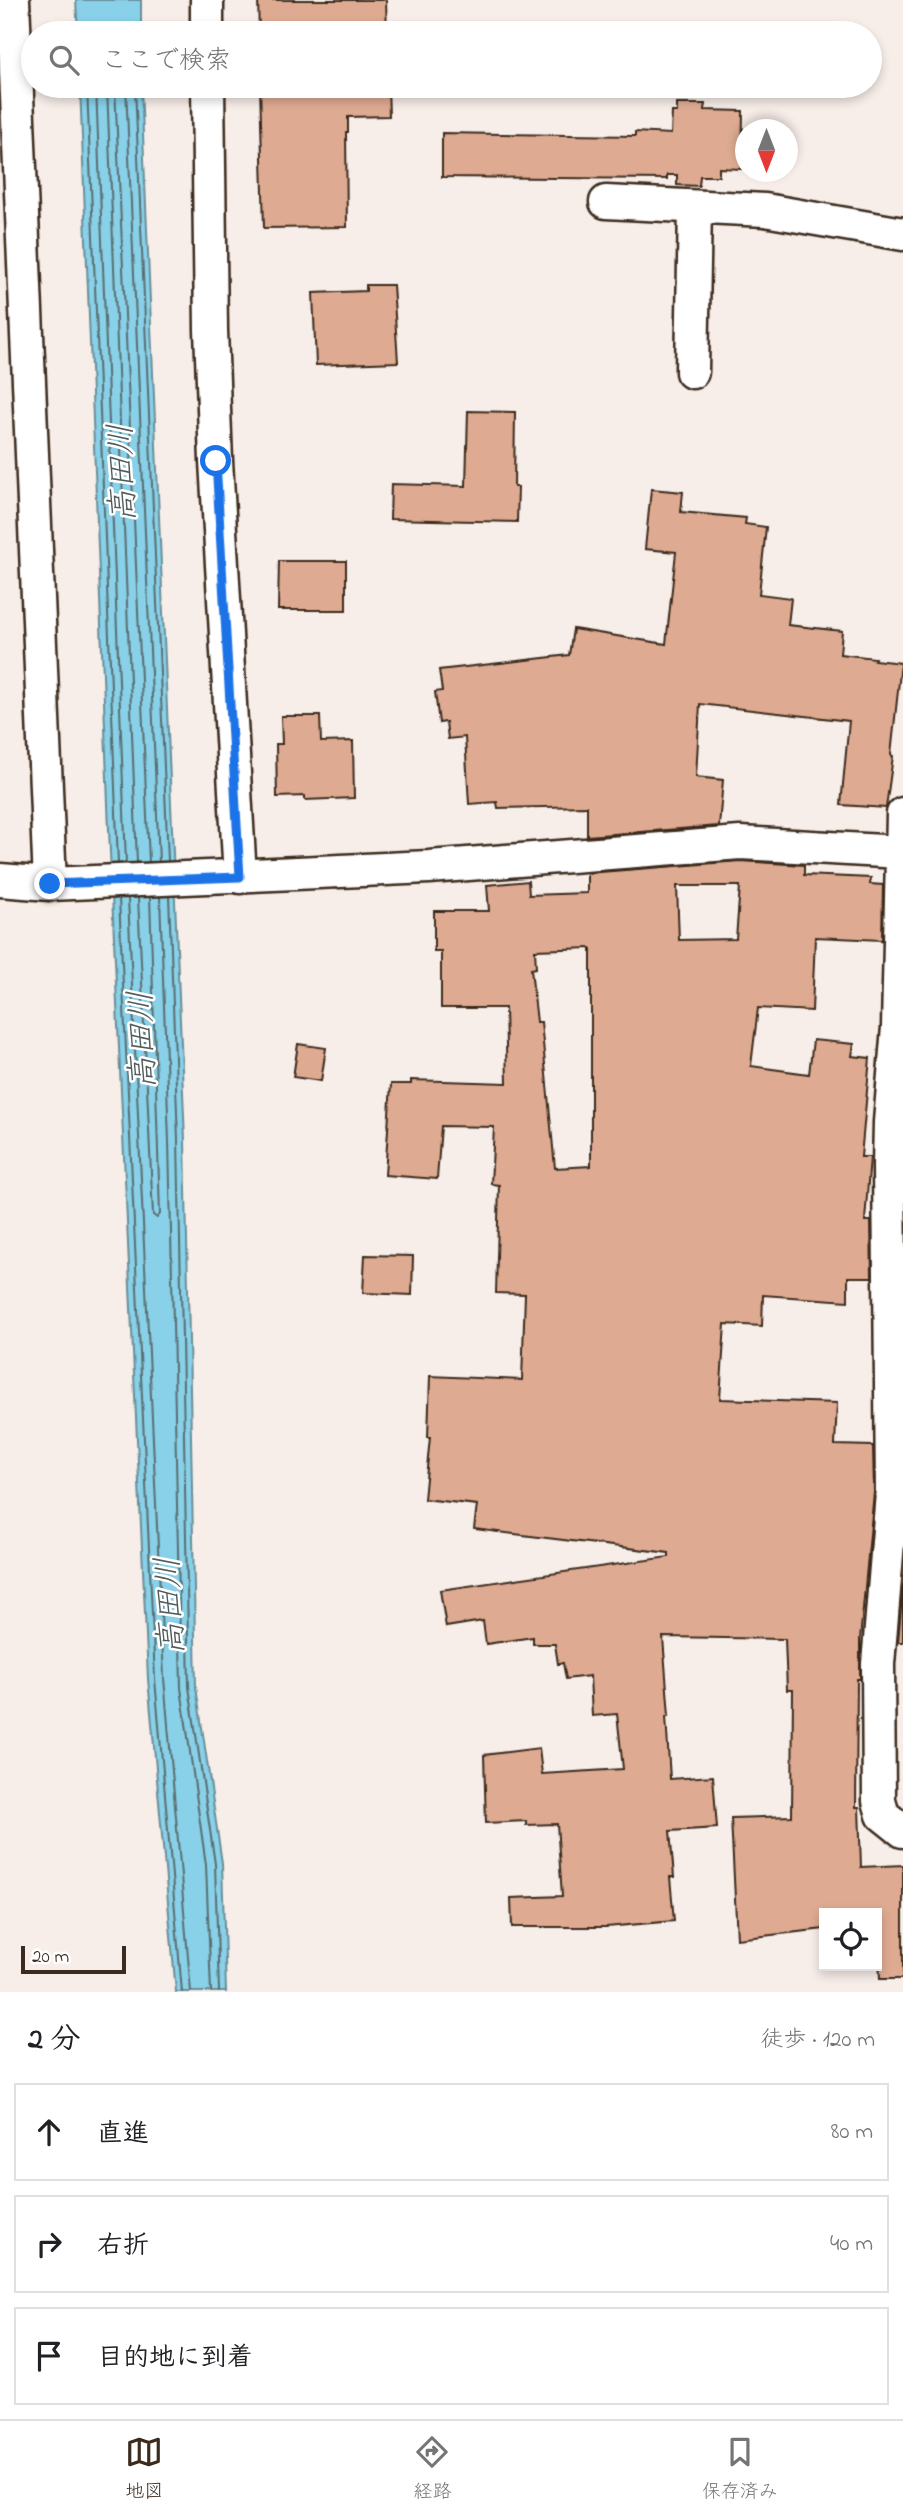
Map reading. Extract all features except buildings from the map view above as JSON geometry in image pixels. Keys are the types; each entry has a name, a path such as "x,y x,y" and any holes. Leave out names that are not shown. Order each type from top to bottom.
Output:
{"street":[{"path":"13,0 50,884"},
{"path":"207,0 207,21"},
{"path":"208,98 211,330 216,461 240,877"},
{"path":"606,202 765,210 903,234"},
{"path":"692,372 695,206"},
{"path":"903,814 898,1027 889,1154 897,1390 892,1493 878,1664 879,1801 883,1815 903,1831"},
{"path":"0,880 50,884 240,877 442,866 740,843 901,852"}],"water":[{"path":"76,0 141,0 141,21 77,21"},
{"name":"高田川","path":"80,98 142,98 185,1140 196,1687 222,1863 226,1992 176,1992 148,1679 109,830"}],"route":[{"path":"50,884 240,877 216,461"}]}
